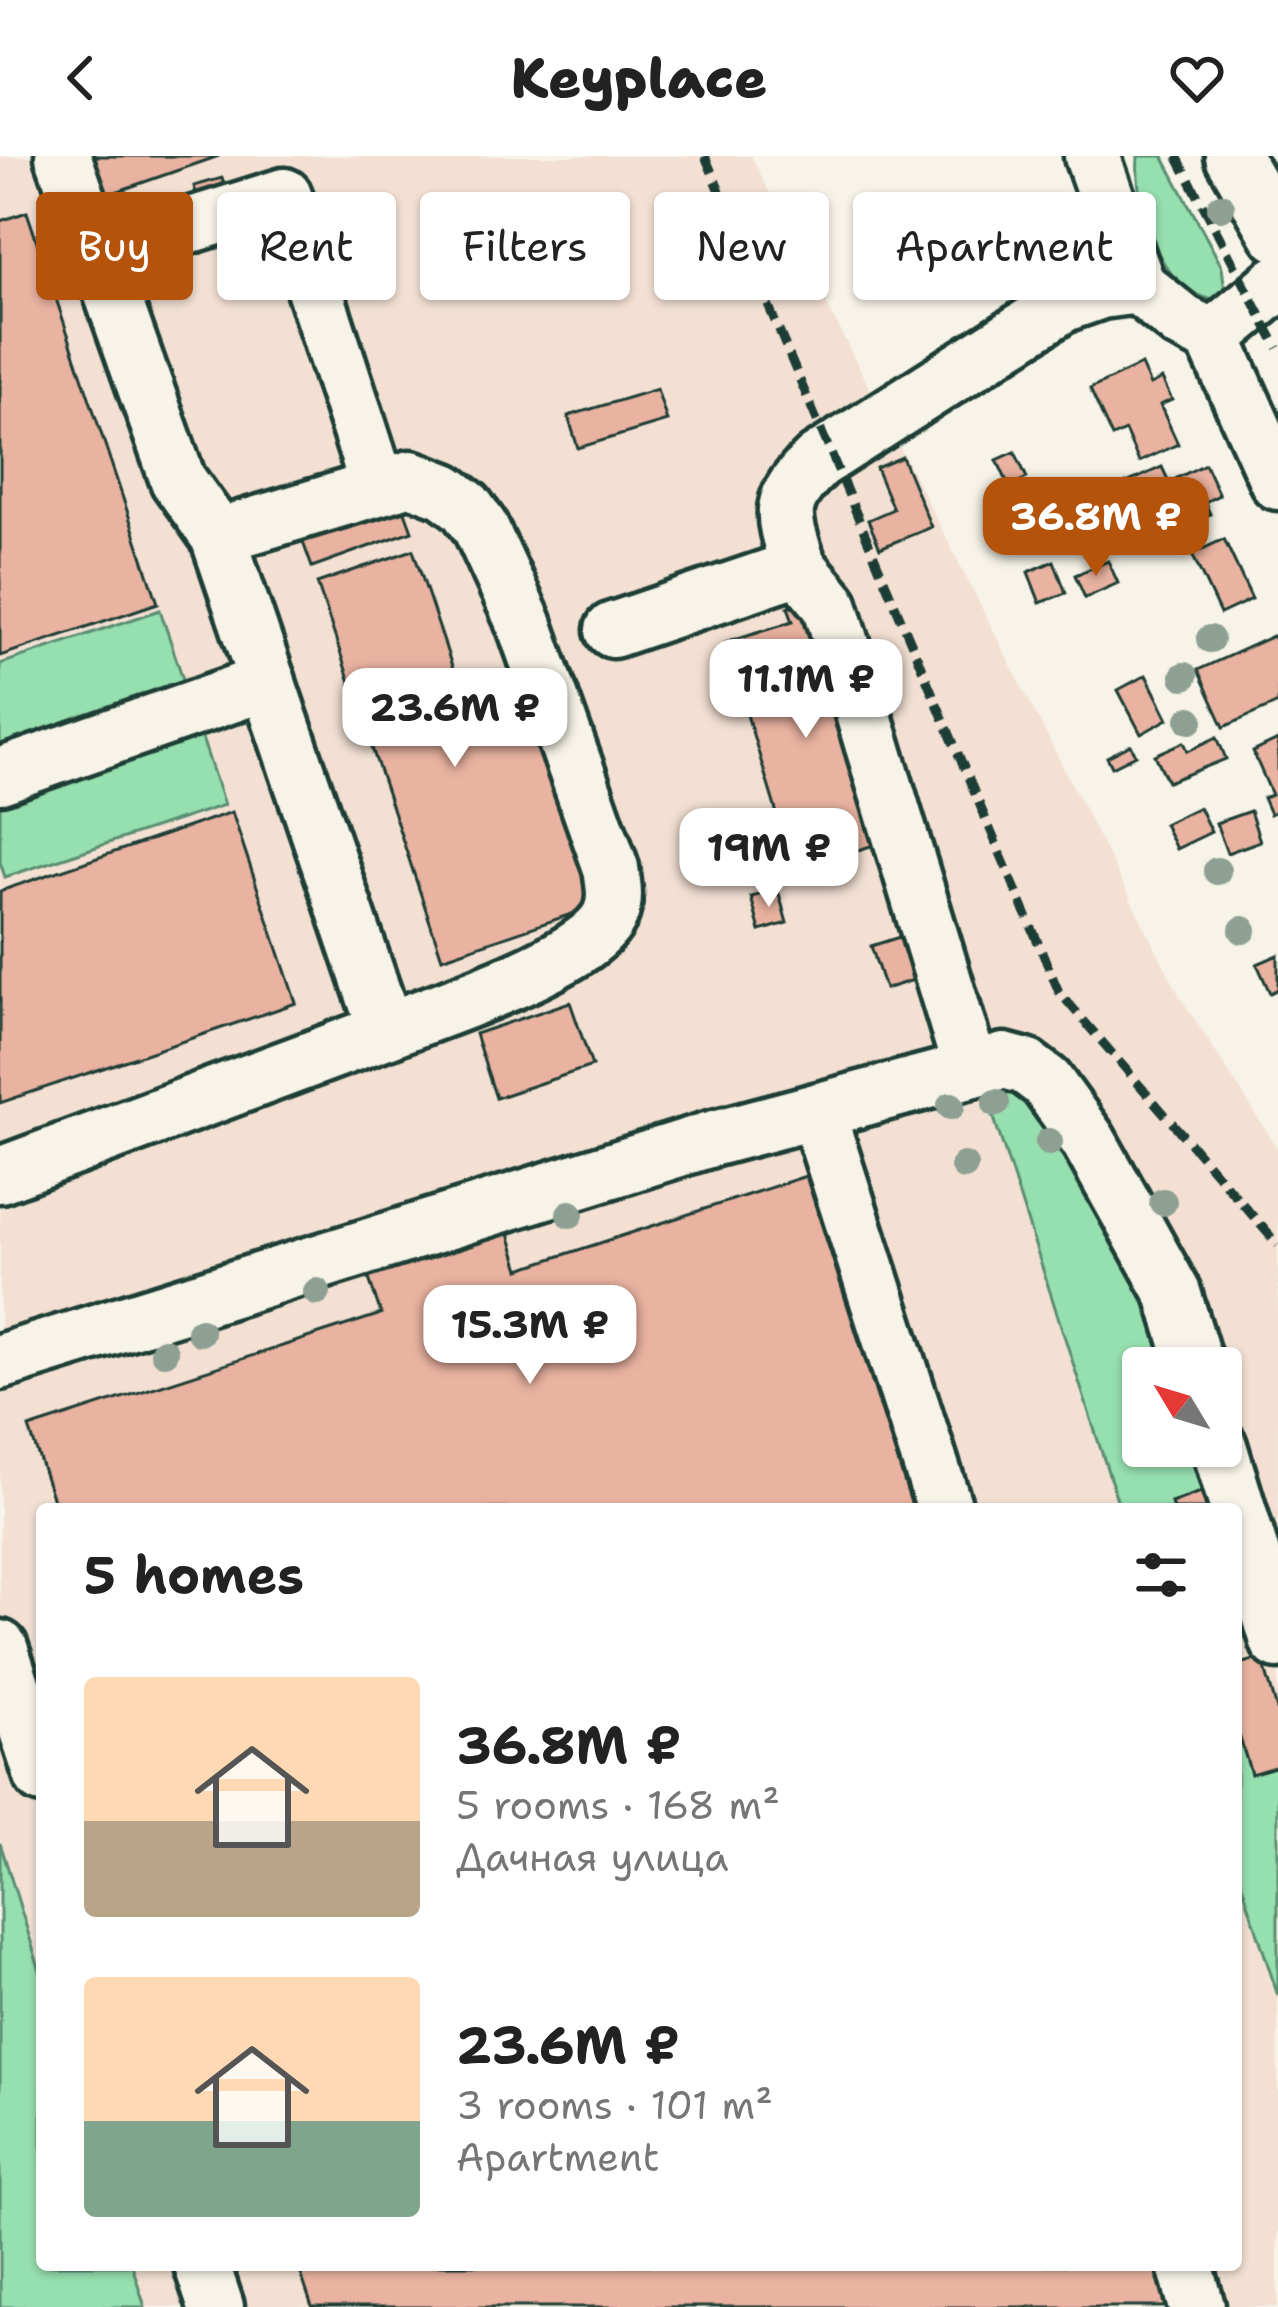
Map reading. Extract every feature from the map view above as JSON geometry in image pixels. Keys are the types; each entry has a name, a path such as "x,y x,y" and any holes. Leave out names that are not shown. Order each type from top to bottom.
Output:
{"street":[{"path":"63,156 76,192"},
{"path":"1092,156 1105,192"},
{"path":"1233,156 1278,234"},
{"path":"193,225 284,196 378,486"},
{"path":"1213,337 1278,283"},
{"path":"115,300 178,480 218,536 386,1031"},
{"path":"971,1070 830,604 799,567 783,520 785,501 818,461 1075,300"},
{"path":"1155,300 1182,322 1213,337 1278,482"},
{"path":"0,1174 532,972 590,942 608,919 615,900 610,868 524,623 480,526 466,507 431,483 411,478 218,536"},
{"path":"613,630 799,567"},
{"path":"0,776 268,682"},
{"path":"0,1362 711,1139 1004,1061 1026,1067 1062,1100 1174,1293 1190,1347"},
{"path":"817,1111 943,1503"},
{"path":"1225,1467 1236,1503"},
{"path":"1242,1522 1278,1641"},
{"path":"0,1648 36,1758"},
{"path":"204,2271 216,2307"},
{"path":"1187,2271 1197,2307"}],"shaded area":[{"path":"0,156 751,156 769,192 654,192 654,300 825,300 1181,998 1278,1149 1278,2307 145,2307 134,2271 1242,2271 1242,1503 36,1503 36,1958 0,1843"}],"green space":[{"path":"1138,156 1163,156 1222,267 1225,291 1215,300 1195,294 1165,264 1156,248 1156,192 1139,192"},
{"path":"160,610 187,691 0,754 0,664"},
{"path":"198,726 224,805 5,877 0,862 0,791"},
{"path":"1005,1082 1053,1120 1171,1347 1122,1347 1122,1467 1208,1467 1209,1483 1201,1492 1171,1503 1118,1503 983,1084"},
{"path":"1242,1745 1251,1774 1278,1766 1278,1996 1242,1885"},
{"path":"0,1843 36,1958 36,2271 134,2271 145,2307 0,2307"}],"building":[{"path":"90,156 219,156 116,192 103,192"},
{"path":"222,178 226,192 199,204 194,186"},
{"path":"27,212 36,239 36,300 56,300 158,603 0,656 0,221"},
{"path":"1141,365 1150,385 1162,379 1172,400 1160,405 1178,444 1139,462 1125,431 1112,437 1090,389"},
{"path":"657,389 667,421 578,448 568,416"},
{"path":"1015,452 1027,478 1009,486 997,460"},
{"path":"902,457 931,527 880,548 868,520 893,509 876,468"},
{"path":"1205,464 1219,495 1205,502 1210,514 1164,536 1148,501 1115,517 1102,488 1109,485 1111,490 1162,467 1169,482"},
{"path":"1097,487 1105,505 1032,538 1024,520"},
{"path":"400,498 412,531 312,567 300,534"},
{"path":"1224,539 1252,599 1220,614 1192,554"},
{"path":"413,550 473,729 536,708 601,904 442,958 317,583"},
{"path":"1054,561 1066,593 1040,603 1028,572"},
{"path":"1108,561 1118,583 1085,598 1075,575"},
{"path":"810,600 890,840 794,870 725,642 793,621 788,607"},
{"path":"1273,636 1278,646 1278,703 1224,727 1198,670"},
{"path":"1146,675 1168,719 1141,734 1118,690"},
{"path":"1217,737 1226,759 1168,782 1155,755 1184,742 1188,751"},
{"path":"1278,740 1278,810 1270,814 1263,798 1272,795 1253,752"},
{"path":"1131,745 1136,755 1112,767 1107,757"},
{"path":"1199,807 1211,832 1176,849 1164,824"},
{"path":"1250,811 1260,841 1227,853 1216,823"},
{"path":"232,812 296,1003 0,1103 0,891"},
{"path":"778,890 787,923 760,931 751,897"},
{"path":"909,934 923,977 885,989 871,946"},
{"path":"1278,955 1278,989 1270,993 1257,964"},
{"path":"570,1002 592,1066 496,1098 475,1034"},
{"path":"806,1176 911,1503 54,1503 29,1428 381,1314 364,1264 504,1218 520,1269"},
{"path":"1201,1492 1205,1503 1171,1503"},
{"path":"1262,1658 1278,1713 1278,1766 1251,1774 1242,1745 1242,1663"},
{"path":"300,2271 1158,2271 1169,2307 312,2307"}],"railway":[{"path":"705,156 1059,992 1278,1245"},
{"path":"1177,156 1278,348"}]}
